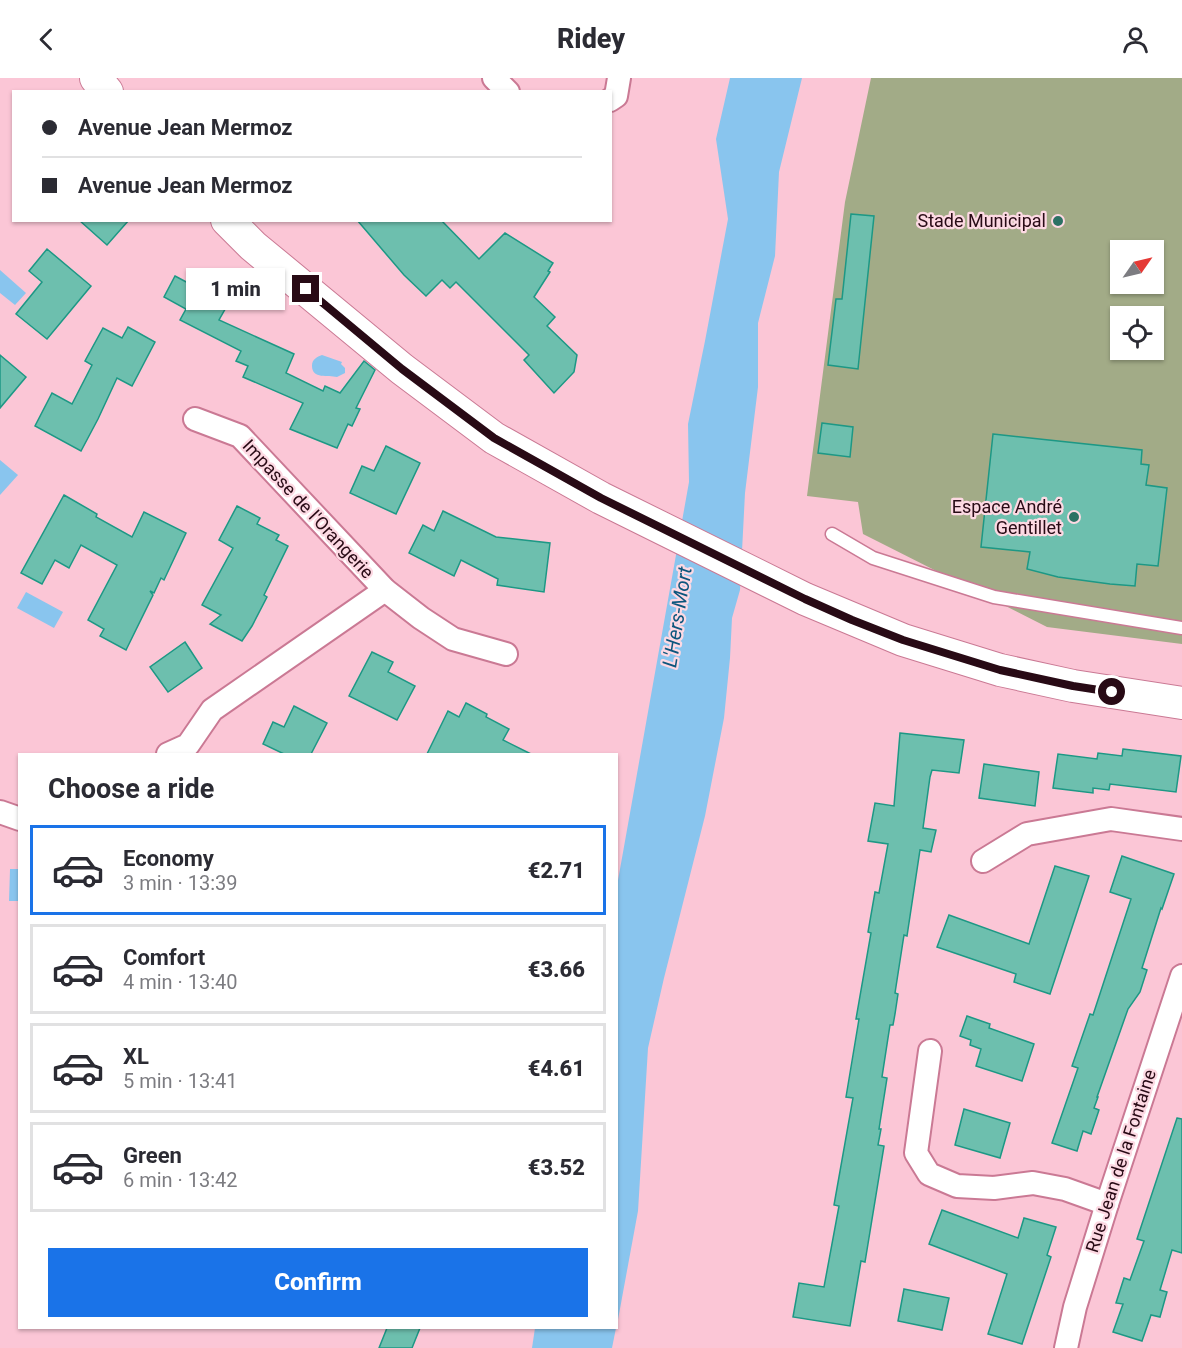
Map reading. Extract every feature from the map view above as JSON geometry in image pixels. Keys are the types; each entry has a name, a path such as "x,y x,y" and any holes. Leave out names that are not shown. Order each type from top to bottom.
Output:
{"street":[{"path":"96,78 105,90"},
{"path":"494,78 506,90"},
{"path":"612,99 616,96 619,78"},
{"path":"229,222 253,246 402,369 494,438 601,498 805,599 903,640 1000,670 1073,686 1182,703"},
{"name":"Impasse de l'Orangerie","path":"195,419 240,436 385,590 421,618 453,639 506,654"},
{"name":"Impasse de l'Orangerie","path":"187,751 212,710 385,590"},
{"path":"0,812 18,818"},
{"path":"983,861 1027,834 1111,819 1182,829"},
{"name":"Rue Jean de la Fontaine","path":"1066,1348 1075,1307 1107,1204 1182,976"},
{"path":"930,1051 916,1153 929,1174 957,1186 994,1188 1033,1183 1065,1189 1107,1204"}],"lane":[{"path":"832,534 873,558 994,597 1182,628"}],"green space":[{"path":"871,78 1182,78 1182,644 1047,627 863,534 858,502 807,496 845,202"}],"water":[{"name":"L'Hers-Mort","path":"730,78 802,78 779,172 775,256 758,323 758,387 745,493 740,590 732,618 724,718 705,816 648,1048 638,1211 618,1320 618,880 689,482 688,424 728,219 716,139"},
{"path":"0,270 26,293 15,305 0,293"},
{"path":"322,355 342,362 345,373 337,377 321,376 315,373 313,362"},
{"path":"0,460 18,475 0,495"},
{"path":"26,592 63,612 54,628 17,608"},
{"path":"10,869 18,869 18,901 9,901"},
{"path":"535,1329 616,1329 612,1348 532,1348"}],"building":[{"path":"851,214 874,216 858,369 828,365 836,299 842,299"},
{"path":"81,222 127,222 107,245"},
{"path":"359,222 443,222 479,259 505,233 553,263 534,297 555,317 547,326 577,355 574,372 554,393 524,360 529,355 456,282 450,288 442,280 426,296 404,275"},
{"path":"47,249 91,286 47,339 16,314 42,282 29,271"},
{"path":"175,276 228,304 219,320 294,354 286,373 323,391 325,386 340,393 364,361 375,370 356,408 360,409 352,426 348,424 337,448 290,429 303,403 243,377 248,366 236,361 241,351 180,320 186,309 164,297"},
{"path":"128,327 155,342 132,386 117,378 81,451 35,426 52,393 72,404 92,365 85,361 103,328 122,338"},
{"path":"0,355 26,377 0,408"},
{"path":"822,423 853,427 850,457 818,453"},
{"name":"Espace André Gentillet","path":"993,434 1142,450 1141,464 1149,465 1146,485 1167,488 1158,566 1137,564 1135,586 1110,584 1058,577 1027,569 1030,552 981,547"},
{"path":"386,446 420,463 396,514 350,493 362,466 374,471"},
{"path":"64,495 97,514 96,517 132,537 144,512 186,533 164,580 161,578 154,593 150,591 153,595 126,650 100,636 104,629 88,620 117,565 81,545 69,568 55,560 42,584 21,573"},
{"path":"237,506 260,518 257,524 279,535 276,540 288,546 264,595 267,597 242,641 210,624 221,615 202,605 233,548 219,540"},
{"path":"443,511 496,537 550,543 544,592 497,585 498,579 461,560 454,576 409,553 423,525 434,531"},
{"path":"185,642 202,668 168,692 150,667"},
{"path":"372,652 393,662 388,672 415,686 397,720 349,696"},
{"path":"466,703 509,729 503,740 529,753 427,753 448,711 459,717"},
{"path":"294,706 327,723 312,753 282,753 263,744 273,722 284,727"},
{"path":"900,733 964,740 959,773 932,770 930,777 923,828 936,830 931,852 920,850 907,936 904,935 895,993 898,994 895,1014 893,1025 890,1025 882,1077 887,1078 878,1145 884,1146 865,1262 861,1261 850,1326 793,1317 799,1283 824,1287 839,1206 834,1205 853,1098 846,1097 859,1019 856,1019 871,933 868,932 875,892 879,893 888,844 868,841 875,803 894,806"},
{"path":"1123,749 1181,756 1176,792 1110,784 1109,790 1093,788 1093,793 1053,788 1058,754 1097,759 1098,753 1122,756"},
{"path":"984,764 1039,772 1035,806 979,798"},
{"path":"1122,856 1174,874 1142,968 1147,970 1140,992 1128,1009 1097,1097 1094,1108 1099,1110 1091,1134 1083,1131 1077,1151 1052,1143 1078,1068 1072,1066 1090,1014 1093,1015 1131,899 1110,892"},
{"path":"1055,866 1089,876 1050,994 1014,982 1016,974 937,947 949,915 1029,944"},
{"path":"967,1016 990,1024 989,1028 1034,1044 1022,1081 976,1066 981,1049 970,1045 971,1040 960,1036"},
{"path":"964,1109 1010,1123 1000,1158 955,1145"},
{"path":"1177,1118 1182,1119 1182,1253 1172,1250 1160,1290 1167,1292 1160,1317 1151,1315 1142,1341 1113,1332 1123,1304 1116,1303 1124,1278 1130,1280 1144,1241 1137,1239"},
{"path":"942,1210 1018,1238 1024,1218 1056,1227 1047,1255 1051,1257 1022,1344 988,1334 1007,1274 929,1244"},
{"path":"904,1289 949,1298 942,1330 898,1321"},
{"path":"387,1329 420,1329 412,1348 379,1348"}],"place":[{"name":"Stade Municipal","path":"1058,221"},
{"name":"Espace André Gentillet","path":"1074,517"}],"route":[{"path":"306,289 402,369 494,438 601,498 805,599 903,640 1000,670 1112,692"}]}
